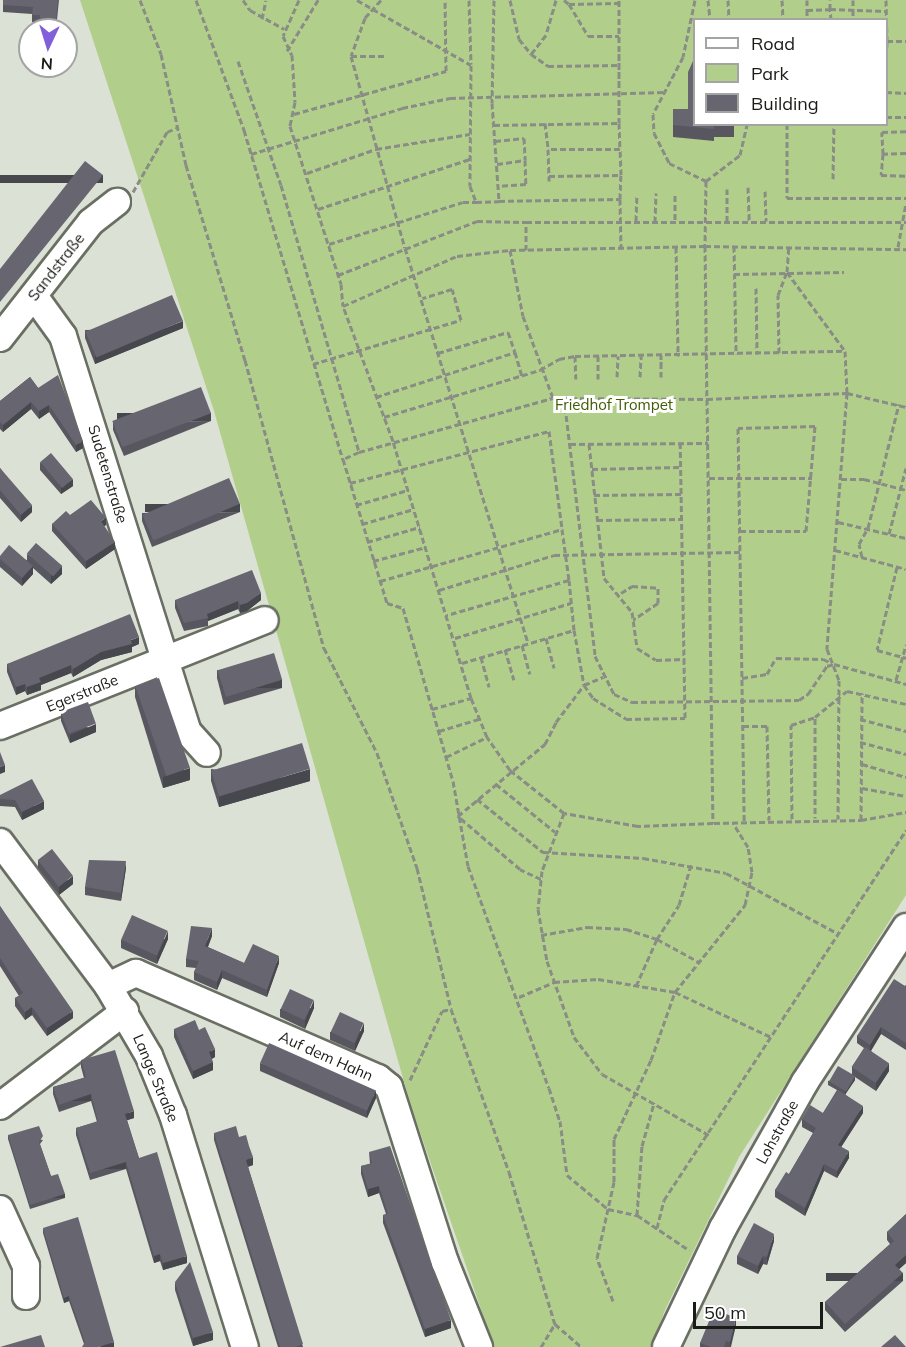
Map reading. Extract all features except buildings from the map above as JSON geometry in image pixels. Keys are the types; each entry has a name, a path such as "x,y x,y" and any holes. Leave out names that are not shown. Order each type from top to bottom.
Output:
{"street":[{"name":"Sandstraße","path":"0,338 91,222 117,202"},
{"name":"Sudetenstraße","path":"34,296 63,336 77,372 165,660"},
{"name":"Egerstraße","path":"0,726 265,620"},
{"path":"165,660 188,732 207,753"},
{"name":"Lange Straße","path":"0,842 108,986 125,1011 149,1056 173,1115 245,1347"},
{"name":"Lohstraße","path":"666,1347 706,1262 805,1082 906,927"},
{"name":"Auf dem Hahn","path":"108,986 136,974 378,1078 393,1096 445,1262 479,1347"},
{"path":"0,1106 125,1011"},
{"path":"0,1209 26,1266 26,1296"}],"path":[{"path":"140,0 161,54 176,128 245,360 324,648 377,753 417,868 451,1009 509,1172 555,1324 581,1347"},
{"path":"196,0 251,154 387,603 403,608 446,757 468,867 519,997 560,1121 567,1175 609,1209 637,1215 706,1262"},
{"path":"243,0 262,18 284,29"},
{"path":"262,18 266,0"},
{"path":"299,0 284,29 287,51 292,55 290,126 329,244 338,275 343,306 393,441 471,698 487,737 510,770 564,813 638,826 815,818 861,820 906,812"},
{"path":"287,51 318,0"},
{"path":"357,0 471,65"},
{"path":"381,0 355,40 351,56 405,248 528,642"},
{"path":"292,114 360,92 446,71 444,0"},
{"path":"469,0 470,186 476,202"},
{"path":"494,0 494,125 499,201"},
{"path":"510,0 519,39 531,54 548,66 620,65"},
{"path":"531,54 546,35 556,0"},
{"path":"564,0 569,4 588,36 619,36"},
{"path":"695,0 683,57 653,114 654,133 669,163 706,182"},
{"path":"708,0 710,18"},
{"path":"728,0 729,18"},
{"path":"782,0 783,18"},
{"path":"807,0 807,18"},
{"path":"830,0 831,18"},
{"path":"853,0 853,18"},
{"path":"886,0 886,18"},
{"path":"569,4 619,2 621,249"},
{"path":"807,10 886,11"},
{"path":"888,41 906,41"},
{"path":"351,56 385,56"},
{"path":"238,61 268,149 333,359 359,452"},
{"path":"251,154 402,108 470,97 665,92"},
{"path":"888,92 906,93"},
{"path":"888,117 906,117"},
{"path":"546,123 549,181"},
{"path":"494,125 619,123"},
{"path":"706,182 723,172 740,155 747,126"},
{"path":"787,126 787,198 906,198"},
{"path":"833,179 834,126"},
{"path":"117,202 137,190 167,132 176,128"},
{"path":"906,131 882,132 881,175 906,176"},
{"path":"307,173 376,149 470,134"},
{"path":"495,141 524,138 526,184 498,186"},
{"path":"548,149 620,149"},
{"path":"883,154 906,153"},
{"path":"318,209 470,159"},
{"path":"497,164 525,160"},
{"path":"549,176 621,175"},
{"path":"706,182 713,823"},
{"path":"748,187 749,221"},
{"path":"727,189 727,221"},
{"path":"765,191 766,221"},
{"path":"655,222 656,193"},
{"path":"675,195 675,222"},
{"path":"636,221 637,196"},
{"path":"329,244 463,202 620,199"},
{"path":"898,247 906,203"},
{"path":"338,275 477,221 904,222"},
{"path":"526,222 526,250"},
{"path":"343,306 457,256 510,250 705,246 898,247 906,249"},
{"path":"734,246 736,354"},
{"path":"779,353 778,294 787,272 789,246"},
{"path":"676,247 678,356"},
{"path":"510,250 523,316 540,370 553,398"},
{"path":"787,272 844,351 847,393 827,649 839,680 837,696 838,819"},
{"path":"735,274 844,272"},
{"path":"756,288 757,354"},
{"path":"313,364 461,320 452,289 422,298"},
{"path":"438,353 508,332 522,376"},
{"path":"384,417 522,376 540,370 559,359 575,356 678,356 844,351"},
{"path":"376,397 515,352"},
{"path":"661,377 662,355"},
{"path":"575,356 576,379"},
{"path":"598,356 598,379"},
{"path":"617,377 618,356"},
{"path":"640,378 641,356"},
{"path":"343,459 393,441 553,398 707,399 847,393 906,407"},
{"path":"564,398 596,656 603,677 614,694 632,702 799,700 834,664"},
{"path":"862,557 859,544 868,528 899,404"},
{"path":"740,531 806,531 815,426 738,428 744,821"},
{"path":"350,483 549,431 574,630 584,685 593,698 626,719 685,718 680,443"},
{"path":"570,444 708,443"},
{"path":"589,444 604,578 620,593 633,620 637,648 644,655 656,660 684,659"},
{"path":"592,469 680,467"},
{"path":"889,534 906,468"},
{"path":"709,478 812,478"},
{"path":"841,478 880,483 906,490"},
{"path":"356,505 408,490"},
{"path":"594,495 681,494"},
{"path":"362,524 414,509"},
{"path":"597,520 682,519"},
{"path":"837,522 906,538"},
{"path":"367,542 420,527"},
{"path":"380,581 562,529"},
{"path":"373,561 426,547"},
{"path":"835,550 906,569"},
{"path":"439,590 564,555 740,552"},
{"path":"897,567 877,650 904,658"},
{"path":"447,615 569,580"},
{"path":"620,593 632,586 658,588 658,603 633,620"},
{"path":"454,638 522,620 571,603"},
{"path":"462,663 574,630"},
{"path":"546,638 554,668"},
{"path":"896,681 906,644"},
{"path":"522,645 530,674"},
{"path":"505,649 513,680"},
{"path":"481,657 489,687"},
{"path":"741,678 767,674 776,658 823,659 906,684"},
{"path":"458,816 510,770 545,744 555,722 584,685 603,677"},
{"path":"792,819 790,724 814,717 837,696 847,692 862,693 906,704"},
{"path":"861,820 862,693"},
{"path":"432,709 471,698"},
{"path":"814,717 815,818"},
{"path":"439,731 479,719"},
{"path":"860,719 906,731"},
{"path":"742,726 767,726 769,820"},
{"path":"446,757 487,737"},
{"path":"860,742 906,754"},
{"path":"862,765 906,777"},
{"path":"495,783 555,832"},
{"path":"862,788 906,796"},
{"path":"477,799 543,852 691,866 752,884 839,934"},
{"path":"564,813 555,832 541,879 541,935 554,982 574,1037 589,1060 602,1074 709,1136"},
{"path":"458,816 520,869 541,879"},
{"path":"613,1301 597,1258 614,1182 614,1139 634,1091 651,1060 675,992 745,905 752,884 748,847 733,823"},
{"path":"657,1228 664,1200 709,1136 906,830"},
{"path":"636,986 657,939 679,905 691,866"},
{"path":"541,935 587,927 626,929 657,939 699,962"},
{"path":"519,997 554,982 598,980 675,992 771,1037"},
{"path":"393,1096 404,1092 442,1011 451,1009"},
{"path":"637,1215 642,1146 654,1103"},
{"path":"541,1347 555,1324"}],"green space":[{"name":"Friedhof Trompet","path":"80,0 906,0 906,895 739,1157 665,1310 651,1347 494,1347 410,1103 214,411"}]}
